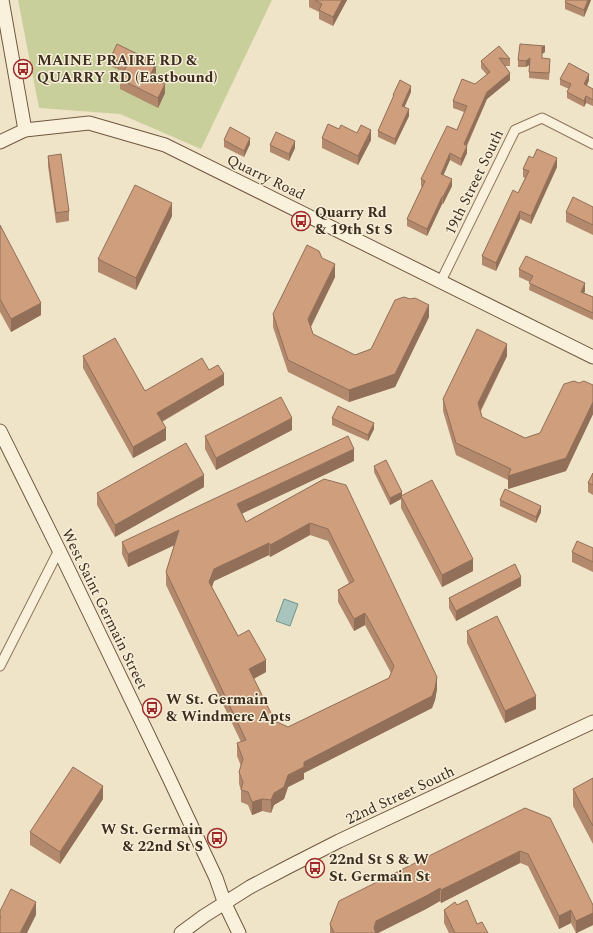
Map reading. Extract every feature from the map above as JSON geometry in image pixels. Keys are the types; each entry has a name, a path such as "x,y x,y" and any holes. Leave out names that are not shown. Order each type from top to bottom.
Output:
{"street":[{"path":"2,0 25,130"},
{"name":"19th Street South","path":"440,281 515,130 542,118 593,144"},
{"name":"Quarry Road","path":"0,142 25,130 89,123 165,144 593,357"},
{"name":"West Saint Germain Street","path":"0,431 59,550 216,878 225,904 239,933"},
{"path":"0,666 59,550"},
{"name":"22nd Street South","path":"181,933 204,916 250,887 288,867 593,722"}],"green space":[{"path":"18,0 272,0 201,149 120,114 39,108"}],"water":[{"path":"284,599 298,604 290,626 276,621"}],"building":[{"path":"315,0 342,0 333,17 319,10 322,4"},
{"path":"566,0 588,0 584,10 565,2"},
{"path":"117,44 156,63 150,76 165,84 158,98 120,79 127,65 111,57"},
{"path":"520,44 545,46 542,47 542,58 550,59 549,73 529,72 530,58 526,61 518,60"},
{"path":"499,46 510,59 499,58 510,73 487,92 464,144 467,146 461,159 450,153 441,174 452,179 427,229 407,219 425,181 421,179 447,126 457,130 467,106 453,101 462,79 475,84 490,72 481,61"},
{"path":"569,63 589,74 584,84 593,89 593,100 586,96 584,101 567,92 571,84 560,79"},
{"path":"400,80 411,86 402,106 409,109 395,139 378,131"},
{"path":"328,124 339,129 341,125 357,133 361,125 371,130 358,156 322,138"},
{"path":"230,127 250,138 244,151 224,140"},
{"path":"276,132 295,141 289,154 270,145"},
{"path":"537,149 557,158 531,216 520,211 496,263 482,256 513,190 518,193 529,171 523,169 529,156 533,158"},
{"path":"61,154 69,211 56,213 48,156"},
{"path":"135,185 172,203 136,278 98,259"},
{"path":"573,197 593,207 593,225 566,212"},
{"path":"0,225 41,303 11,319 0,299"},
{"path":"307,245 319,251 322,258 335,264 308,319 313,334 355,355 371,349 395,300 404,297 410,299 415,298 429,305 395,374 349,390 288,360 273,314"},
{"path":"526,256 585,283 581,292 593,297 593,313 529,283 533,276 519,269"},
{"path":"477,329 507,344 478,403 482,417 525,438 540,433 564,384 574,381 579,383 584,381 593,385 593,402 566,458 508,476 511,469 456,443 443,399"},
{"path":"115,338 145,391 202,358 209,370 218,365 224,374 157,413 166,428 133,447 83,356"},
{"path":"281,397 292,418 216,458 205,436"},
{"path":"338,406 374,423 368,435 332,418"},
{"path":"348,436 354,449 237,504 246,522 324,479 346,485 437,677 432,696 304,762 304,767 288,775 284,787 274,793 271,800 262,799 252,802 248,792 241,790 243,782 239,772 243,759 237,743 246,740 166,572 179,530 128,554 122,542","holes":["310,523 328,529 354,581 338,590 354,619 365,613 394,666 389,678 288,727 275,721 249,669 266,660 249,630 238,636 209,582 214,569 269,543 270,545"]},
{"path":"186,443 204,475 115,525 97,493"},
{"path":"386,460 402,492 390,498 374,466"},
{"path":"593,473 593,485 588,483"},
{"path":"432,480 473,559 442,575 401,496"},
{"path":"505,489 541,506 536,517 500,500"},
{"path":"577,541 593,548 593,562 572,552"},
{"path":"515,564 521,577 456,611 449,598"},
{"path":"497,616 536,696 505,711 467,631"},
{"path":"73,767 103,786 60,852 30,832"},
{"path":"593,778 593,826 573,789"},
{"path":"525,808 550,818 593,905 593,913 576,921 571,910 559,916 528,854 520,851 441,890 440,888 376,921 374,928 376,933 334,933 330,924 339,901"},
{"path":"11,889 36,902 20,933 0,933 0,911"},
{"path":"467,900 477,924 482,922 488,933 455,933 444,910 455,902 457,905"}],"place":[{"name":"MAINE PRAIRE RD & QUARRY RD (Eastbound)","path":"23,69"},
{"name":"Quarry Rd & 19th St S","path":"301,221"},
{"name":"W St. Germain & Windmere Apts","path":"152,708"},
{"name":"W St. Germain & 22nd St S","path":"217,838"},
{"name":"22nd St S & W St. Germain St","path":"315,868"}]}
